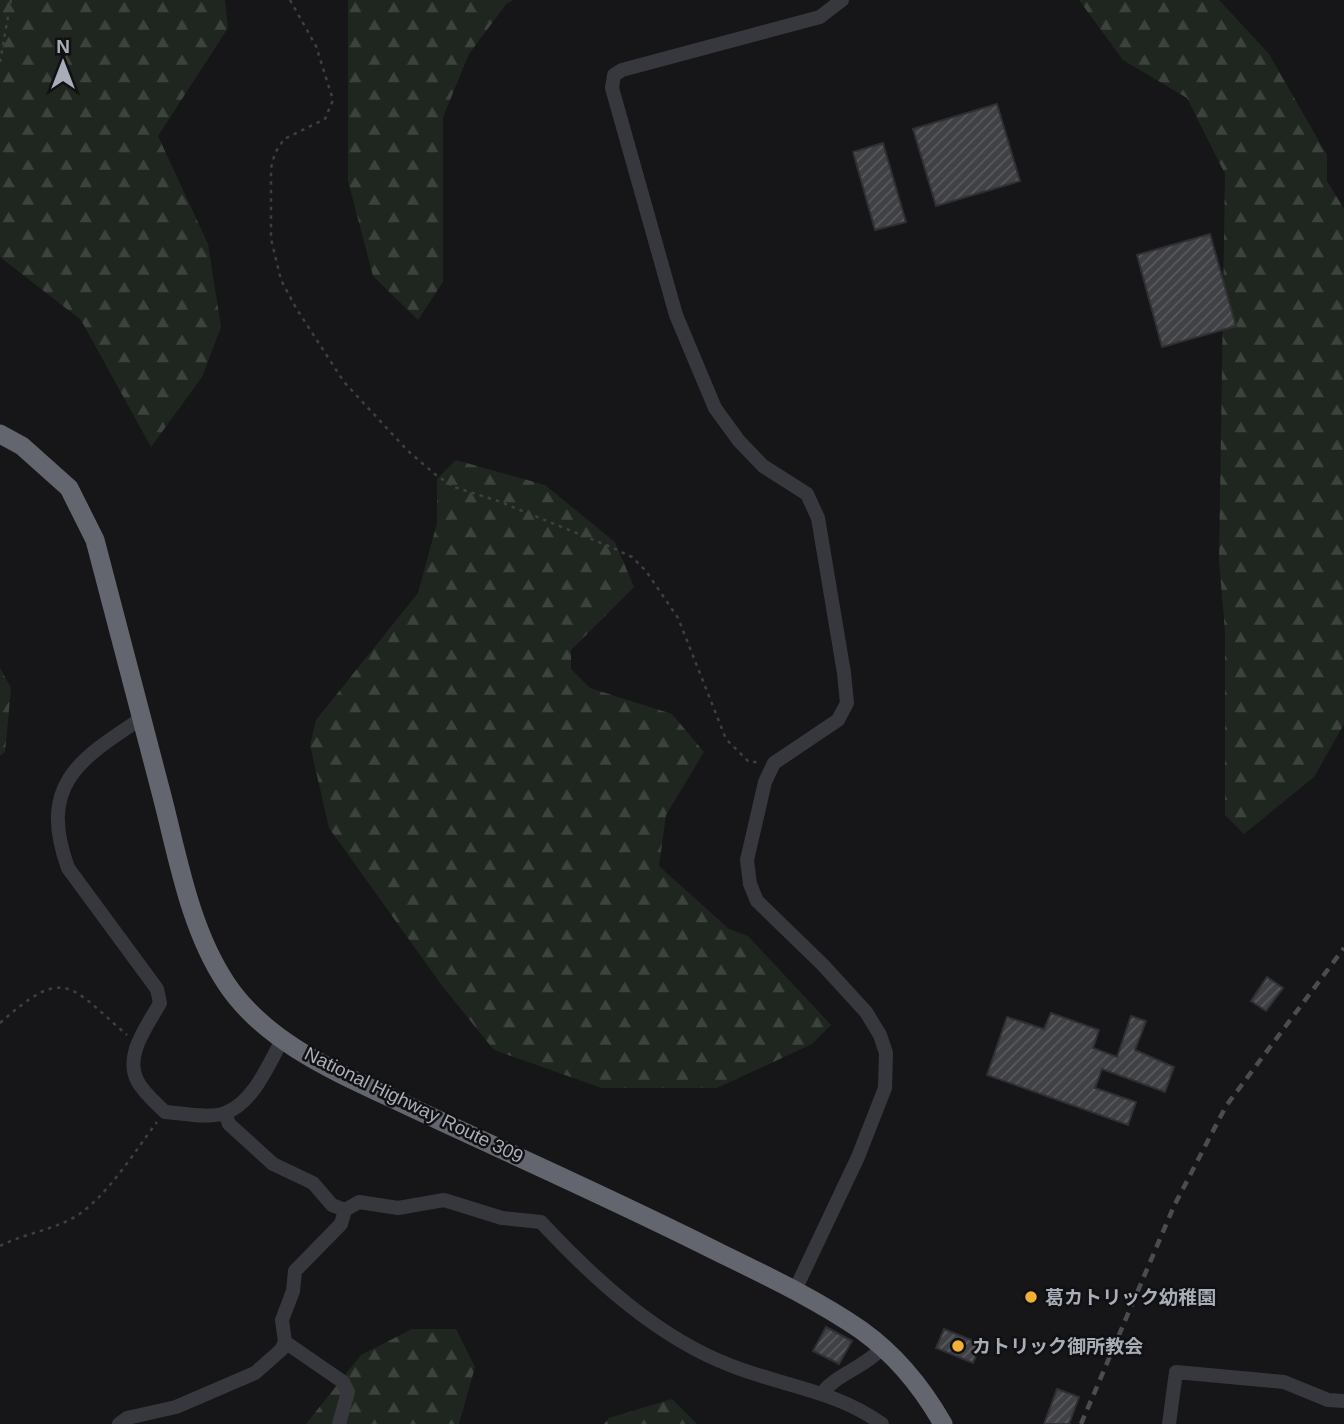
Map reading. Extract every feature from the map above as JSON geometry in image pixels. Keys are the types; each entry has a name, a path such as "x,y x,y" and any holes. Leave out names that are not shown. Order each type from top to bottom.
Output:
{"highway":[{"name":"National Highway Route 309","path":"0,433 22,446 69,488 95,540 184,879 204,942 226,984 258,1020 282,1040 338,1073 634,1210 795,1290 862,1331 882,1348 923,1389 943,1424"}],"street":[{"path":"795,1290 858,1157 885,1088 887,1067 880,1035 866,1012 823,965 757,901 750,884 747,860 765,782 774,763 824,732 838,720 848,703 818,518 807,494 763,466 739,441 715,408 676,315 612,88 614,75 622,70 820,17 842,0"},
{"path":"142,718 103,743 68,776 60,793 58,814 62,850 68,868 157,989 160,1003 137,1044 134,1063 137,1081 164,1112 225,1113 239,1105 259,1082 282,1040"},
{"path":"225,1113 229,1124 273,1164 313,1183 332,1205 345,1210"},
{"path":"119,1424 127,1418 176,1407 255,1373 281,1350 285,1342 282,1320 293,1291 295,1271 341,1224 345,1210 359,1202 398,1208 444,1200 502,1218 541,1222 576,1260 632,1309 687,1343 732,1366 854,1405 882,1424"},
{"path":"285,1342 343,1382 348,1392 339,1424"},
{"path":"822,1393 831,1382 871,1360 882,1348"},
{"path":"1169,1424 1176,1373 1284,1382 1328,1399 1344,1401"}],"path":[{"path":"0,62 11,0"},
{"path":"290,0 316,46 333,100 325,119 284,139 275,153 271,168 271,239 281,279 296,308 344,382 408,451 436,475 454,487 498,500 611,547 632,557 646,570 678,618 726,739 749,762 774,763"},
{"path":"0,1023 28,998 50,988 68,988 137,1044"},
{"path":"0,1246 21,1235 72,1219 111,1183 164,1112"}],"green space":[{"path":"0,0 225,0 228,28 158,136 208,244 221,327 202,377 151,447 81,320 0,257"},
{"path":"348,0 514,0 507,3 469,54 443,117 443,282 418,320 373,276 348,181"},
{"path":"1079,0 1219,0 1269,54 1327,155 1327,181 1344,209 1344,724 1314,777 1244,834 1225,815 1225,631 1219,561 1225,174 1187,98 1123,60"},
{"path":"456,460 545,485 615,542 634,587 571,650 571,669 590,688 672,714 704,752 666,815 659,866 729,929 748,936 831,1025 812,1044 717,1088 602,1088 494,1050 443,987 329,828 310,745 316,720 418,593 437,523 437,479"},
{"path":"0,668 11,688 5,752 0,756"},
{"path":"412,1329 456,1329 475,1367 459,1424 306,1424 361,1355"},
{"path":"672,1399 697,1424 604,1424 609,1418"}],"building":[{"path":"997,104 1020,181 936,206 913,129"},
{"path":"883,143 906,222 875,230 853,152"},
{"path":"1210,234 1236,326 1162,347 1137,255"},
{"path":"1267,977 1283,988 1266,1011 1251,1001"},
{"path":"1051,1013 1099,1030 1093,1048 1117,1057 1131,1016 1146,1021 1135,1050 1174,1067 1165,1092 1102,1069 1095,1088 1136,1102 1128,1125 987,1075 1007,1017 1044,1029"},
{"path":"826,1327 852,1341 839,1364 813,1351"},
{"name":"カトリック御所教会","path":"944,1329 981,1344 973,1363 936,1348"},
{"path":"1057,1389 1079,1397 1069,1424 1044,1424"}],"railway":[{"path":"1081,1424 1174,1206 1226,1106 1344,948"}],"place":[{"name":"葛カトリック幼稚園","path":"1031,1297"},
{"name":"カトリック御所教会","path":"958,1346"}]}
